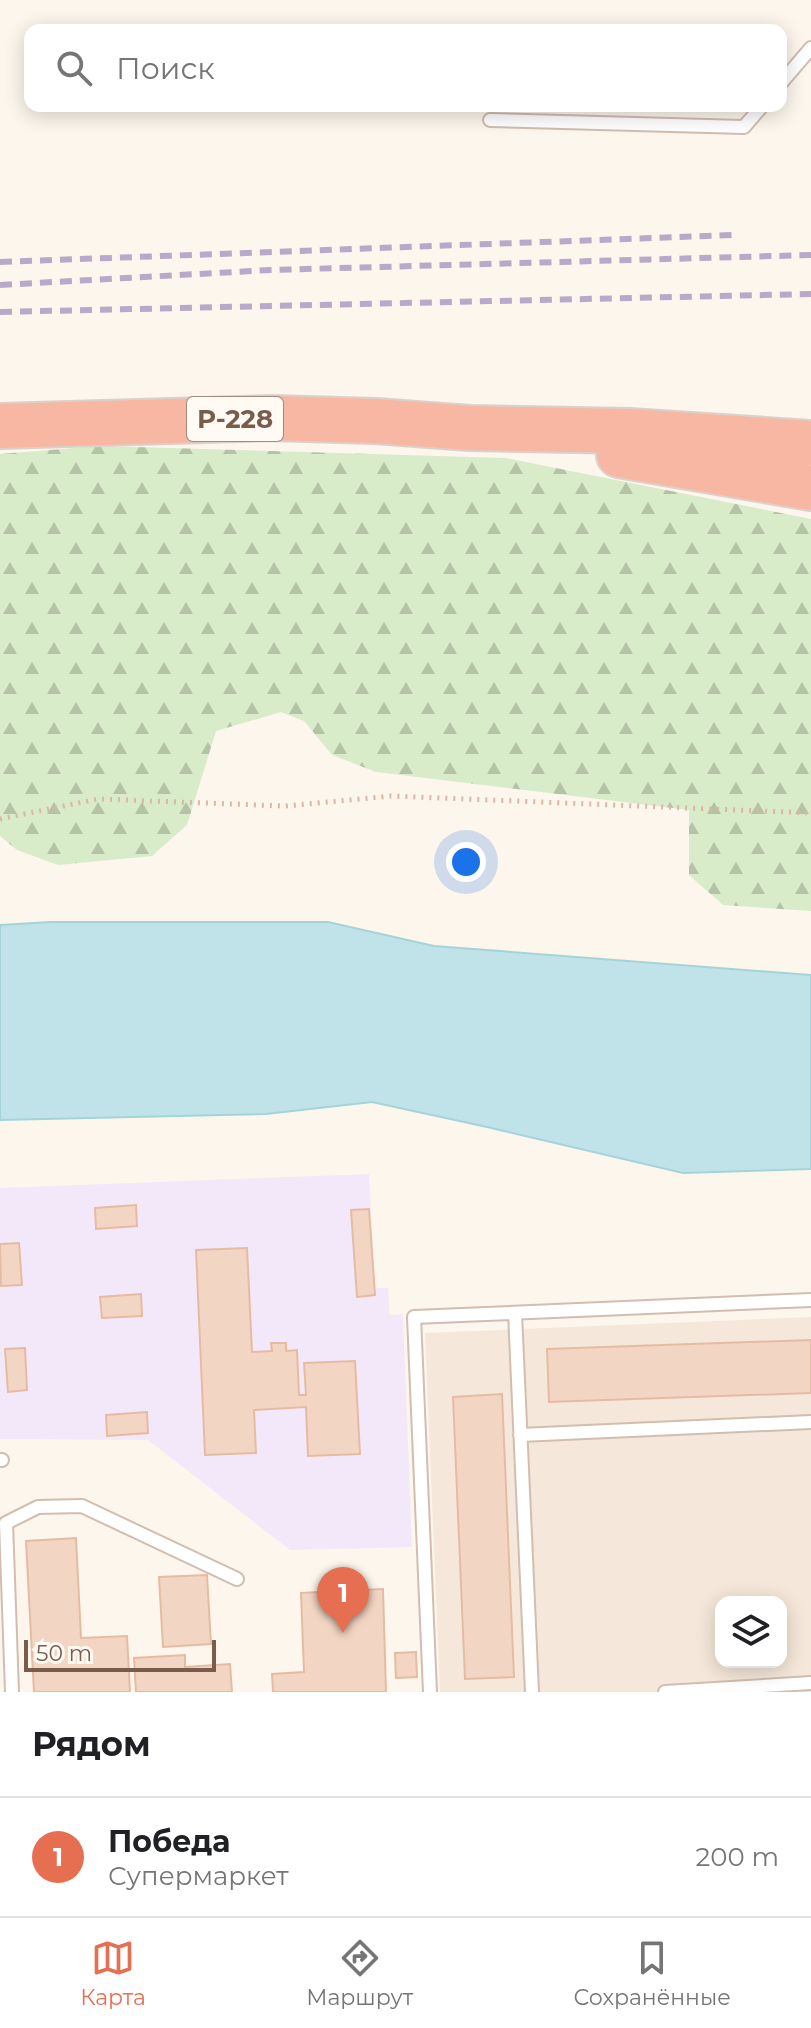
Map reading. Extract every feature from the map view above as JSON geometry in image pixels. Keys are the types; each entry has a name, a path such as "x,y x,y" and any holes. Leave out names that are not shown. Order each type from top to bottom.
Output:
{"highway":[{"name":"Р-228","path":"0,426 272,418 470,428 629,431 811,443"},
{"name":"Р-228","path":"470,428 811,488"}],"lane":[{"path":"787,76 811,48"},
{"path":"490,120 744,127 757,112"},
{"path":"430,1692 414,1317 811,1300"},
{"path":"515,1313 532,1692"},
{"path":"520,1435 811,1422"},
{"path":"12,1692 6,1523 38,1507 82,1506 237,1579"},
{"path":"665,1692 811,1683"}],"path":[{"path":"0,819 98,799 285,806 391,796 811,813"}],"shaded area":[{"path":"369,1174 375,1288 388,1288 390,1315 403,1314 412,1547 290,1550 148,1440 0,1439 0,1188"},
{"path":"811,1317 811,1692 440,1692 425,1333"}],"green space":[{"path":"100,446 506,458 811,519 811,911 723,905 689,875 689,810 376,772 332,755 304,721 281,712 216,731 187,825 152,856 58,865 17,850 0,836 0,454"}],"water":[{"path":"51,922 328,922 434,946 811,975 811,1169 683,1173 372,1102 266,1114 0,1120 0,925"}],"building":[{"path":"136,1205 137,1226 96,1229 95,1208"},
{"path":"369,1209 375,1295 357,1297 351,1210"},
{"path":"19,1243 22,1285 1,1286 0,1244"},
{"path":"247,1248 252,1352 272,1351 271,1343 286,1343 286,1351 297,1350 299,1395 306,1395 304,1363 355,1361 360,1454 308,1456 306,1407 254,1410 256,1453 205,1455 196,1250"},
{"path":"141,1294 142,1316 102,1318 100,1297"},
{"path":"811,1340 811,1393 549,1402 547,1349"},
{"path":"25,1348 27,1390 8,1392 5,1349"},
{"path":"502,1394 514,1677 465,1679 453,1397"},
{"path":"147,1412 148,1433 107,1436 106,1415"},
{"path":"76,1538 81,1638 127,1636 130,1692 34,1692 26,1541"},
{"path":"207,1575 211,1644 163,1647 159,1577"},
{"path":"383,1589 386,1692 273,1692 272,1674 304,1672 301,1593"},
{"path":"416,1652 417,1677 396,1678 395,1653"},
{"path":"185,1655 185,1667 230,1664 232,1692 136,1692 134,1658"}],"railway":[{"path":"0,262 733,235"},
{"path":"0,285 270,270 811,255"},
{"path":"0,312 811,294"}],"place":[{"name":"Победа","path":"343,1633"}]}
